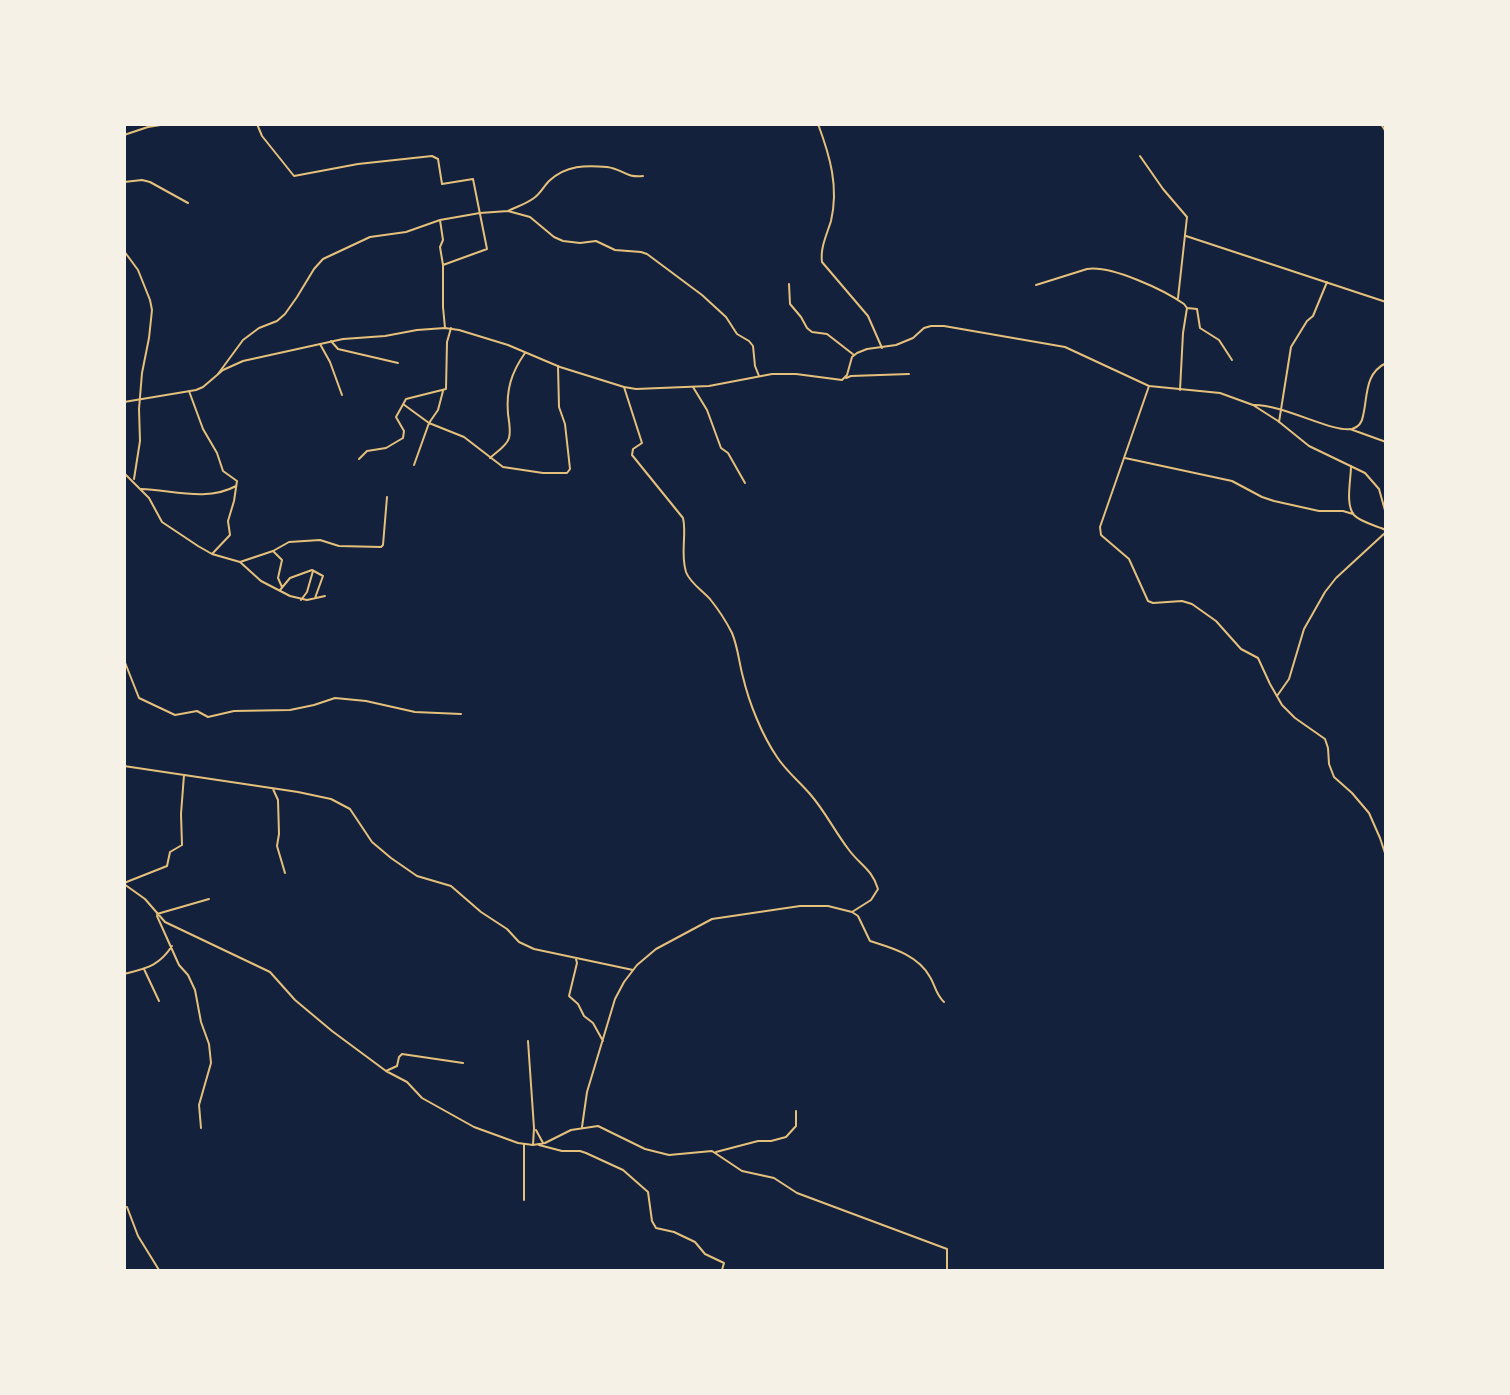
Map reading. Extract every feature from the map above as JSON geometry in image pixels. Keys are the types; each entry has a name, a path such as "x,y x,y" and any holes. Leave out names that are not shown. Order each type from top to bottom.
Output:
{"street":[{"path":"124,135 148,127 167,124"},
{"path":"257,124 264,139 294,176 358,164 435,156 438,159 442,184 473,179 487,250 443,266"},
{"path":"818,124 834,175 832,215 822,250 822,261 868,316 882,348"},
{"path":"1381,124 1386,132"},
{"path":"1140,156 1163,189 1186,214 1188,220 1178,300"},
{"path":"508,212 535,197 550,180 565,169 588,165 620,170 631,177 643,176"},
{"path":"124,182 142,180 150,182 188,203"},
{"path":"124,402 203,387 218,374 243,340 285,314 323,259 370,237 403,233 440,220 480,213 508,212 530,217 560,240 580,243 596,240 615,250 647,254 702,295 727,318 736,334 749,340 753,346 755,366 759,376"},
{"path":"440,220 443,240 440,248 443,266 443,311 446,328"},
{"path":"1186,236 1386,302"},
{"path":"124,251 138,270 152,310 149,338 142,366 140,446 134,481"},
{"path":"1036,285 1087,268 1124,275 1178,300 1187,308 1197,309 1200,314 1200,328 1219,340 1232,360"},
{"path":"1279,422 1292,347 1307,321 1313,316 1327,282"},
{"path":"789,284 790,304 807,328 812,332 827,334 854,355"},
{"path":"1180,390 1183,333 1187,308"},
{"path":"846,378 850,361 854,355 867,349 882,348 913,338 924,328 944,326 1065,347 1149,386 1220,393 1253,405 1309,446 1363,471 1379,490 1386,514"},
{"path":"218,374 243,361 331,341 392,336 423,329 446,328 508,345 558,366 624,387 647,389 693,387 783,373 836,381 850,376 909,374"},
{"path":"414,465 429,423 438,410 447,385 447,342 450,328"},
{"path":"331,341 338,349 398,363"},
{"path":"320,344 342,395"},
{"path":"490,458 504,446 509,438 508,386 525,353"},
{"path":"1350,429 1357,427 1361,422 1370,379 1378,368 1386,363"},
{"path":"403,404 429,423 464,437 503,467 560,474 570,471 565,424 559,407 558,366"},
{"path":"1149,386 1100,527 1101,535 1129,559 1148,601 1153,603 1182,601 1205,612 1216,621 1234,643 1258,658 1276,697 1295,718 1324,740 1334,777 1369,813 1386,856"},
{"path":"624,387 642,444 633,449 632,455 683,518 683,555 687,575 710,600 731,631 746,690 771,747 787,770 810,794 850,852 868,869 876,882 878,890 871,900 852,912"},
{"path":"693,387 707,410 721,448 728,453 745,483"},
{"path":"189,391 223,471 236,479 234,501 228,521 230,535 212,554"},
{"path":"358,459 367,451 386,448 403,438 404,431 396,417 409,398 443,391"},
{"path":"1253,405 1264,404 1281,408 1386,442"},
{"path":"1124,458 1232,481 1274,501 1319,511 1343,511 1386,531 1336,578 1325,592 1304,629 1289,680 1276,697"},
{"path":"1351,466 1350,502 1353,514"},
{"path":"124,473 149,498 160,519 167,526 212,554 240,562 261,580 301,600 325,596"},
{"path":"141,489 202,494 223,492 236,486"},
{"path":"240,562 273,551 288,542 320,540 339,546 381,547 387,497"},
{"path":"273,551 282,561 278,578 281,589"},
{"path":"281,589 294,576 308,570 313,571 323,576 315,598"},
{"path":"301,600 307,592 313,571"},
{"path":"124,660 139,698 175,714 197,711 208,717 239,711 283,711 315,705 335,698 366,701 415,712 461,714"},
{"path":"124,766 331,799 346,807 372,842 410,872 432,882 451,886 528,947 633,970"},
{"path":"184,775 181,814 182,845 170,852 166,866 124,884 145,900 165,921 183,932 207,940 272,973 287,993 313,1016 386,1071 407,1082 418,1096 435,1107 465,1123 524,1144 541,1144 565,1132 582,1127 598,1126 645,1149 669,1155 716,1152 758,1141 771,1141 786,1137 796,1126 796,1111"},
{"path":"273,789 278,800 277,846 285,873"},
{"path":"157,913 208,899"},
{"path":"582,1127 587,1092 615,999 633,970 642,959 656,949 717,917 811,905 828,906 852,912 860,920 868,939 917,960 925,968 944,1002"},
{"path":"157,913 179,966 188,975 195,990 201,1022 211,1054 199,1105 201,1128"},
{"path":"124,974 160,962 172,946"},
{"path":"576,959 578,962 569,996 593,1023 603,1041"},
{"path":"144,969 159,1001"},
{"path":"528,1041 534,1128 533,1145"},
{"path":"386,1071 397,1066 402,1054 464,1063"},
{"path":"534,1128 541,1144 562,1151 580,1151 627,1172 648,1192 652,1221 656,1228 674,1232 698,1244 705,1254 724,1263 722,1270"},
{"path":"524,1144 524,1200"},
{"path":"716,1152 742,1171 774,1178 797,1193 947,1250 947,1270"},
{"path":"127,1207 138,1236 159,1270"}]}
